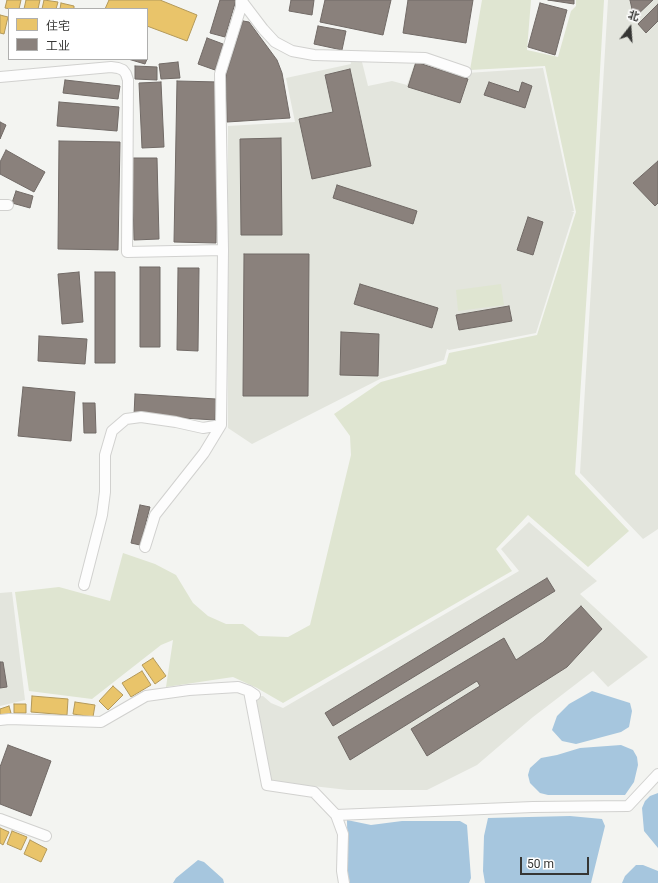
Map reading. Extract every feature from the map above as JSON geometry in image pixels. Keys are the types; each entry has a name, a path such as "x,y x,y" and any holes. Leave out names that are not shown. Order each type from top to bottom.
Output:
{"street":[{"path":"241,0 275,42 292,51 314,56 425,58 466,72"},
{"path":"145,547 155,515 204,453 221,425 223,250 220,74 241,7 241,0"},
{"path":"0,77 111,68 123,70 128,80 127,252 223,250"},
{"path":"84,585 102,515 105,492 105,455 112,431 126,419 140,417 176,422 203,428 221,425"},
{"path":"0,720 101,722 146,696 189,690 238,687 253,694 268,785 314,792 336,815 343,834 342,871 344,883"},
{"path":"336,815 533,807 628,806 658,774"},
{"path":"0,819 46,836"}],"shaded area":[{"path":"608,0 658,0 658,529 643,539 580,473"},
{"path":"350,57 361,58 368,86 392,81 407,85 416,59 467,73 543,68 574,211 571,211 574,212 536,333 449,350 447,349 444,360 380,379 252,444 228,428 228,126 295,122 286,78 351,64"},
{"path":"529,522 597,581 580,594 648,657 608,687 593,671 533,717 477,765 427,790 348,790 268,781 251,697 263,696 271,703 283,708 519,571 501,549"},
{"path":"12,592 25,700 0,706 0,593"}],"green space":[{"path":"482,0 531,0 527,50 558,57 571,11 576,6 576,0 604,0 575,474 629,531 588,567 528,515 496,549 512,571 283,703 257,688 233,677 166,687 173,640 161,645 92,699 29,691 15,592 59,587 110,601 123,553 155,564 176,575 193,603 208,616 226,624 243,624 259,636 288,637 310,625 351,455 350,436 334,414 381,382 446,364 449,353 537,335 576,212 545,66 470,70"},
{"path":"501,284 504,305 458,311 456,290"}],"water":[{"path":"592,691 630,703 632,711 629,727 621,732 576,744 562,741 552,730 557,716 569,704"},
{"path":"621,745 633,750 637,757 638,765 634,782 625,795 548,795 540,793 530,783 528,775 530,768 541,758 580,748"},
{"path":"658,793 658,848 644,831 642,808 645,801 650,796"},
{"path":"570,816 602,819 605,826 591,883 485,883 483,871 484,836 488,818"},
{"path":"347,820 371,825 402,821 460,821 467,825 471,878 469,883 350,883 348,875"},
{"path":"198,860 204,862 223,879 224,883 173,883 176,878"},
{"path":"636,865 643,865 658,871 658,883 622,883 625,876"}],"building: 住宅":[{"path":"7,0 21,0 19,8 5,8"},
{"path":"26,0 40,0 38,8 24,8"},
{"path":"44,0 58,2 56,8 42,8"},
{"path":"109,0 160,0 197,15 187,41 148,26 148,8 105,8"},
{"path":"61,3 74,6 74,8 60,8"},
{"path":"0,15 8,17 4,34 0,33"},
{"path":"153,658 166,676 155,684 142,665"},
{"path":"142,671 151,685 131,697 122,683"},
{"path":"113,686 123,695 108,710 99,701"},
{"path":"32,696 68,699 67,715 31,712"},
{"path":"75,702 95,705 93,717 73,714"},
{"path":"14,704 26,704 26,713 14,713"},
{"path":"9,706 11,713 0,716 0,709"},
{"path":"0,828 9,832 3,845 0,843"},
{"path":"12,831 27,837 21,850 7,844"},
{"path":"30,840 47,849 41,862 24,854"}],"building: 工业":[{"path":"220,0 236,0 225,37 210,33"},
{"path":"291,0 314,0 312,15 289,11"},
{"path":"325,0 391,0 383,35 320,22"},
{"path":"408,0 473,0 466,43 403,33"},
{"path":"548,0 574,0 574,4"},
{"path":"630,0 653,0 634,18"},
{"path":"540,3 567,10 555,55 528,47"},
{"path":"658,4 658,21 646,33 638,24"},
{"path":"243,21 249,22 277,60 282,73 290,118 227,122 226,75"},
{"path":"318,26 346,31 342,50 314,44"},
{"path":"207,38 223,44 215,70 198,64"},
{"path":"131,60 147,60 145,64"},
{"path":"178,62 180,78 161,79 159,64"},
{"path":"416,62 468,79 460,103 408,87"},
{"path":"135,66 157,67 157,80 135,79"},
{"path":"350,69 371,166 312,179 299,119 333,112 325,75"},
{"path":"65,80 120,86 118,99 63,93"},
{"path":"177,81 219,82 216,243 174,242"},
{"path":"161,82 164,147 142,148 139,83"},
{"path":"489,82 519,92 522,82 532,86 525,108 484,95"},
{"path":"59,102 119,107 117,131 57,126"},
{"path":"0,122 6,125 0,139"},
{"path":"281,138 282,235 241,235 240,139"},
{"path":"59,141 120,142 118,250 58,249"},
{"path":"6,150 45,172 34,192 0,174 0,162"},
{"path":"132,158 157,158 159,239 134,240"},
{"path":"658,161 658,203 655,206 633,183"},
{"path":"337,185 417,211 413,224 333,198"},
{"path":"16,191 33,196 30,208 12,203"},
{"path":"528,217 543,222 533,255 517,250"},
{"path":"244,254 309,254 308,396 243,396"},
{"path":"140,267 160,267 160,347 140,347"},
{"path":"178,268 199,268 198,351 177,350"},
{"path":"79,272 83,322 62,324 58,274"},
{"path":"95,272 115,272 115,363 95,363"},
{"path":"360,284 438,308 432,328 354,304"},
{"path":"509,306 512,321 459,330 456,315"},
{"path":"341,332 379,334 378,376 340,375"},
{"path":"39,336 87,339 85,364 38,361"},
{"path":"23,387 75,392 71,441 18,436"},
{"path":"135,394 216,399 215,420 134,415"},
{"path":"83,403 95,403 96,433 84,433"},
{"path":"140,505 150,507 140,545 131,543"},
{"path":"547,578 555,591 333,726 325,713"},
{"path":"581,606 602,629 567,667 427,756 411,729 480,686 477,681 350,760 338,737 504,638 516,660 543,642"},
{"path":"0,662 3,662 7,687 0,688"},
{"path":"8,745 51,761 31,816 0,804 0,767"}]}
